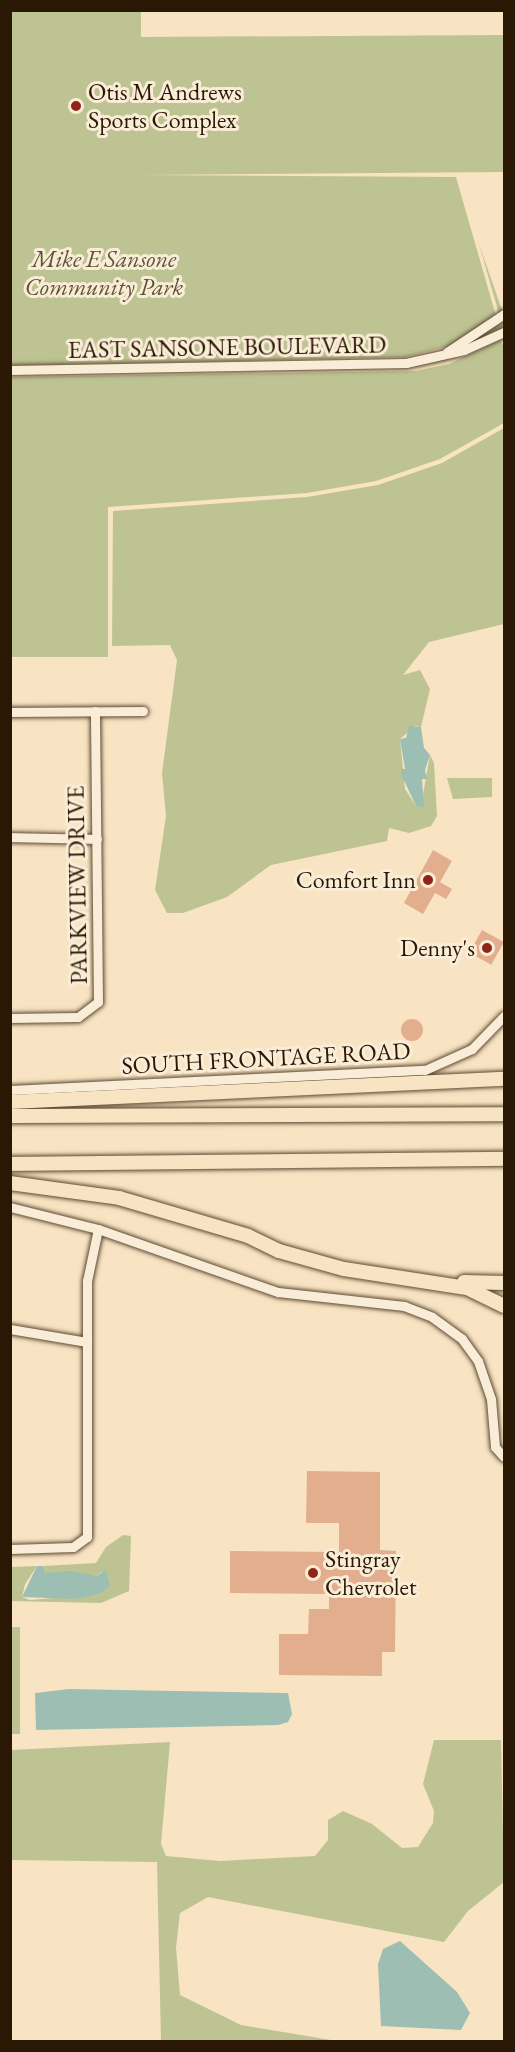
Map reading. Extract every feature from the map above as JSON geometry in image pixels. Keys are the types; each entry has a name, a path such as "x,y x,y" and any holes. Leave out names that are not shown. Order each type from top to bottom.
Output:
{"highway":[{"path":"475,1080 504,1070"},
{"path":"10,1101 504,1079"},
{"path":"10,1116 504,1114"},
{"path":"10,1164 504,1159"},
{"path":"10,1183 119,1198 344,1269 467,1288 504,1306"},
{"path":"257,1241 407,1276 504,1283"}],"street":[{"name":"EAST SANSONE BOULEVARD","path":"443,356 504,314"},
{"name":"EAST SANSONE BOULEVARD","path":"10,370 377,364 443,356 504,332"},
{"name":"PARKVIEW DRIVE","path":"10,1018 78,1017 98,1002 95,711"},
{"path":"10,712 143,711"},
{"path":"10,837 97,838"},
{"name":"SOUTH FRONTAGE ROAD","path":"10,1090 425,1070 472,1049 504,1016"},
{"path":"10,1207 98,1229 278,1292 404,1306 432,1317 462,1340 478,1361 491,1399 493,1439 504,1457"},
{"path":"10,1549 74,1547 87,1537 88,1271 98,1229"},
{"path":"10,1329 87,1342"}],"green space":[{"name":"Mike E Sansone Community Park","path":"11,11 141,11 141,37 504,35 504,172 141,175 456,177 496,316 449,346 405,357 11,366"},
{"path":"479,244 504,316 504,340 502,337 448,360 415,367 312,367 434,357 499,314"},
{"path":"500,340 504,347 504,423 440,459 376,481 307,493 108,507 108,657 11,657 11,377 416,371 449,364"},
{"path":"504,428 504,624 429,642 403,675 420,670 430,689 421,727 415,726 400,739 405,789 416,806 422,800 430,755 434,763 437,816 431,826 409,833 389,828 387,841 271,865 227,897 183,913 167,913 155,890 166,816 162,773 177,660 170,645 112,646 113,511 307,497 378,485 442,463"},
{"path":"447,778 492,778 492,797 453,799"},
{"path":"123,1535 131,1536 129,1591 101,1603 11,1601 10,1567 37,1566 25,1584 22,1597 30,1600 99,1594 102,1572 97,1576 46,1573 43,1566 96,1563 106,1547"},
{"path":"10,1627 20,1627 20,1734 10,1734"},
{"path":"434,1740 501,1740 504,1882 468,1911 444,1942 208,1897 180,1913 176,1948 180,1995 241,2025 337,2041 161,2041 157,1862 11,1860 11,1750 170,1742 161,1844 166,1856 220,1861 315,1856 328,1840 328,1820 343,1811 372,1824 402,1848 418,1847 433,1823 434,1811 423,1784"}],"water":[{"path":"409,726 421,727 424,748 430,755 425,770 427,779 422,779 424,807 416,806 401,774 401,769 405,769 400,739 406,738"},
{"path":"37,1566 43,1566 46,1573 70,1571 97,1576 106,1570 110,1586 99,1594 75,1599 22,1597"},
{"path":"69,1689 288,1693 292,1714 288,1722 278,1725 36,1730 35,1693"},
{"path":"400,1941 457,1992 470,2013 461,2030 381,2026 378,1964 383,1949"}],"building":[{"name":"Comfort Inn","path":"433,850 452,861 440,882 452,889 446,899 435,893 423,914 404,903"},
{"name":"Denny's","path":"482,930 504,942 491,965 469,953"},
{"path":"412,1019 420,1022 423,1030 420,1038 412,1041 404,1038 401,1030 404,1022"},
{"name":"Stingray Chevrolet","path":"307,1471 380,1472 380,1550 396,1551 395,1652 382,1652 382,1676 279,1675 279,1634 308,1634 309,1609 329,1609 329,1594 230,1593 230,1551 339,1552 339,1523 306,1523"}],"place":[{"name":"Otis M Andrews Sports Complex","path":"76,106"},
{"name":"Comfort Inn","path":"428,880"},
{"name":"Denny's","path":"487,948"},
{"name":"Stingray Chevrolet","path":"313,1573"}]}
